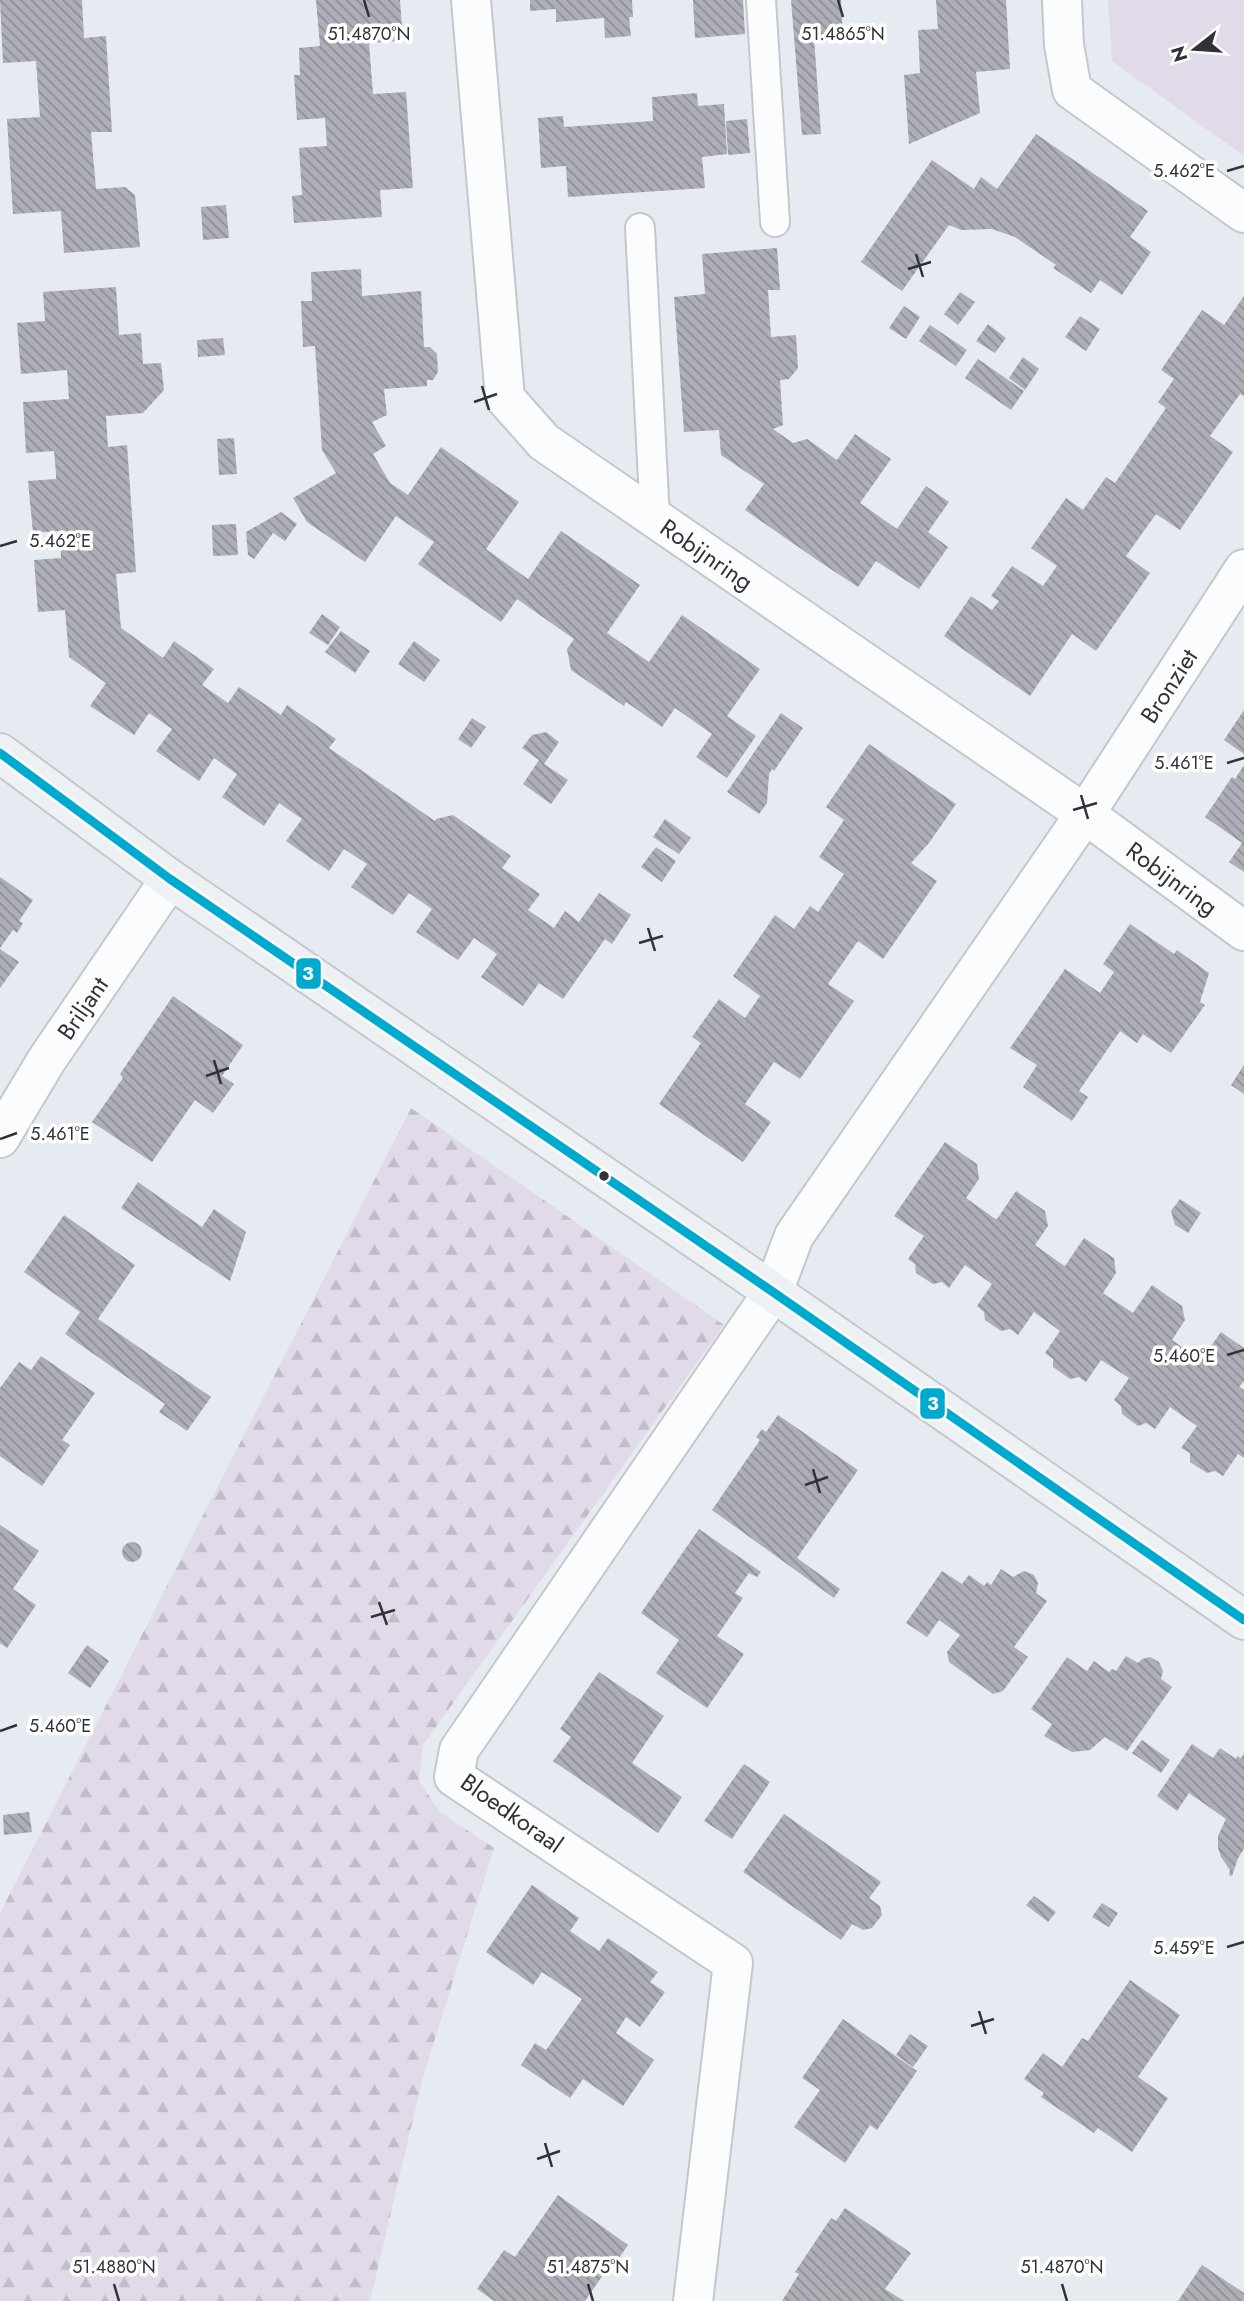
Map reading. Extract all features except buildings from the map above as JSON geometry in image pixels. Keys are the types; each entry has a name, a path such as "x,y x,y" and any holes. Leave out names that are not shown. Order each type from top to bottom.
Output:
{"street":[{"name":"Robijnring","path":"471,0 505,398 544,442 1085,814 1244,931"},
{"path":"1062,0 1064,45 1072,90 1244,213"},
{"name":"Bronziet","path":"773,1292 794,1236 1085,814 1243,572"},
{"path":"0,753 170,879 773,1292 1244,1620"},
{"name":"Briljant","path":"0,1138 46,1061 170,879"},
{"name":"Bloedkoraal","path":"693,2301 733,1963 454,1777 459,1750 773,1292"}],"lane":[{"path":"761,0 775,222"},
{"path":"640,228 655,519"}],"green space":[{"path":"1108,0 1244,0 1244,156 1112,61"},
{"path":"411,1108 724,1325 423,1745 419,1781 440,1812 494,1848 422,2081 370,2301 0,2301 0,1913"}],"transit line":[{"name":"3","path":"0,753 170,879 773,1292 1244,1620"}]}
